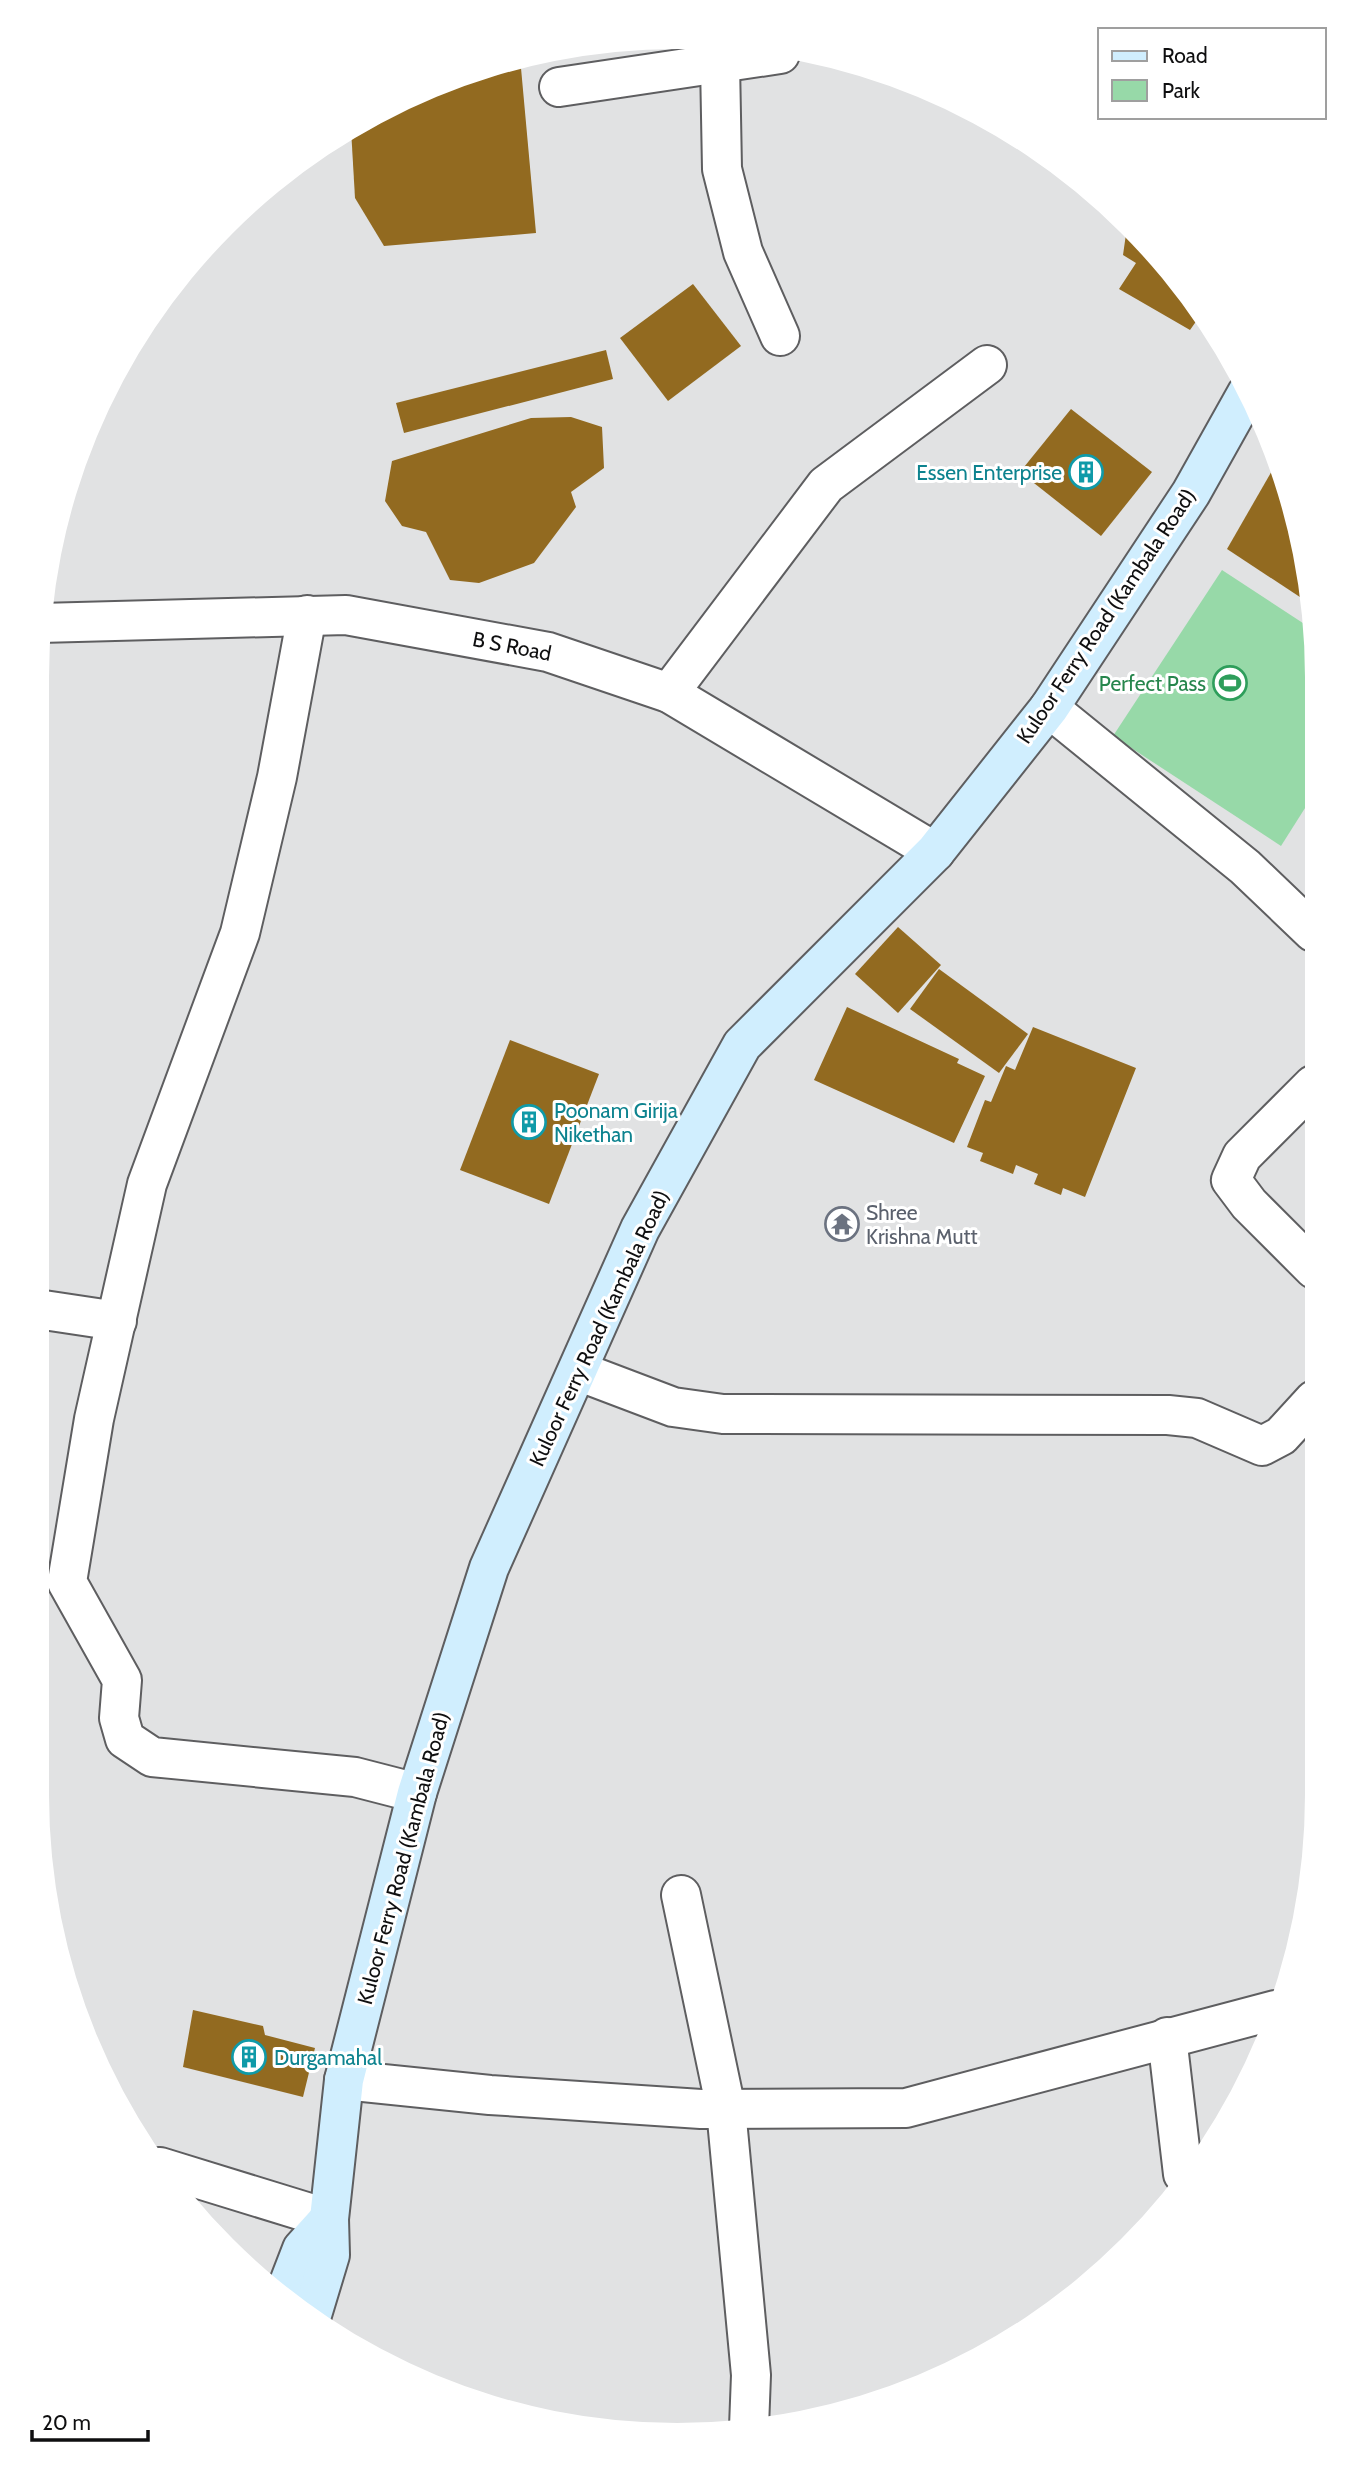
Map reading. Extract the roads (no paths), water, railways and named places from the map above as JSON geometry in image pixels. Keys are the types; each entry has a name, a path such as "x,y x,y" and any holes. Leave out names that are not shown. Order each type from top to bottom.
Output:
{"main road":[{"name":"Kuloor Ferry Road (Kambala Road)","path":"314,2307 330,2255 329,2219 344,2080 417,1793 489,1568 640,1229 742,1045 935,852 1049,708 1191,493 1242,403"},
{"path":"287,2287 302,2249 329,2219"}],"street":[{"path":"559,87 769,56"},
{"path":"720,63 722,169 743,252 780,336"},
{"path":"668,693 826,485 987,365"},
{"path":"307,615 277,777 240,933 147,1184 94,1419 67,1582 122,1680 119,1718 125,1739 152,1756 355,1777 417,1793"},
{"name":"B S Road","path":"51,623 346,615 548,652 668,693 935,852"},
{"path":"1049,708 1245,867 1305,924"},
{"path":"1305,1093 1242,1156 1231,1180 1249,1204 1305,1260"},
{"path":"49,1311 117,1321"},
{"path":"578,1371 673,1407 723,1414 1168,1415 1197,1418 1262,1446 1281,1436 1305,1410"},
{"path":"681,1895 726,2109 751,2375 749,2419"},
{"path":"344,2080 490,2095 726,2109 906,2108 1266,2012"},
{"path":"1167,2037 1182,2167"},
{"path":"175,2172 329,2219"}],"place":[{"name":"Essen Enterprise","path":"1086,472"},
{"name":"Perfect Pass","path":"1230,683"},
{"name":"Poonam Girija Nikethan","path":"529,1122"},
{"name":"Shree Krishna Mutt","path":"842,1224"},
{"name":"Durgamahal","path":"249,2057"}]}
